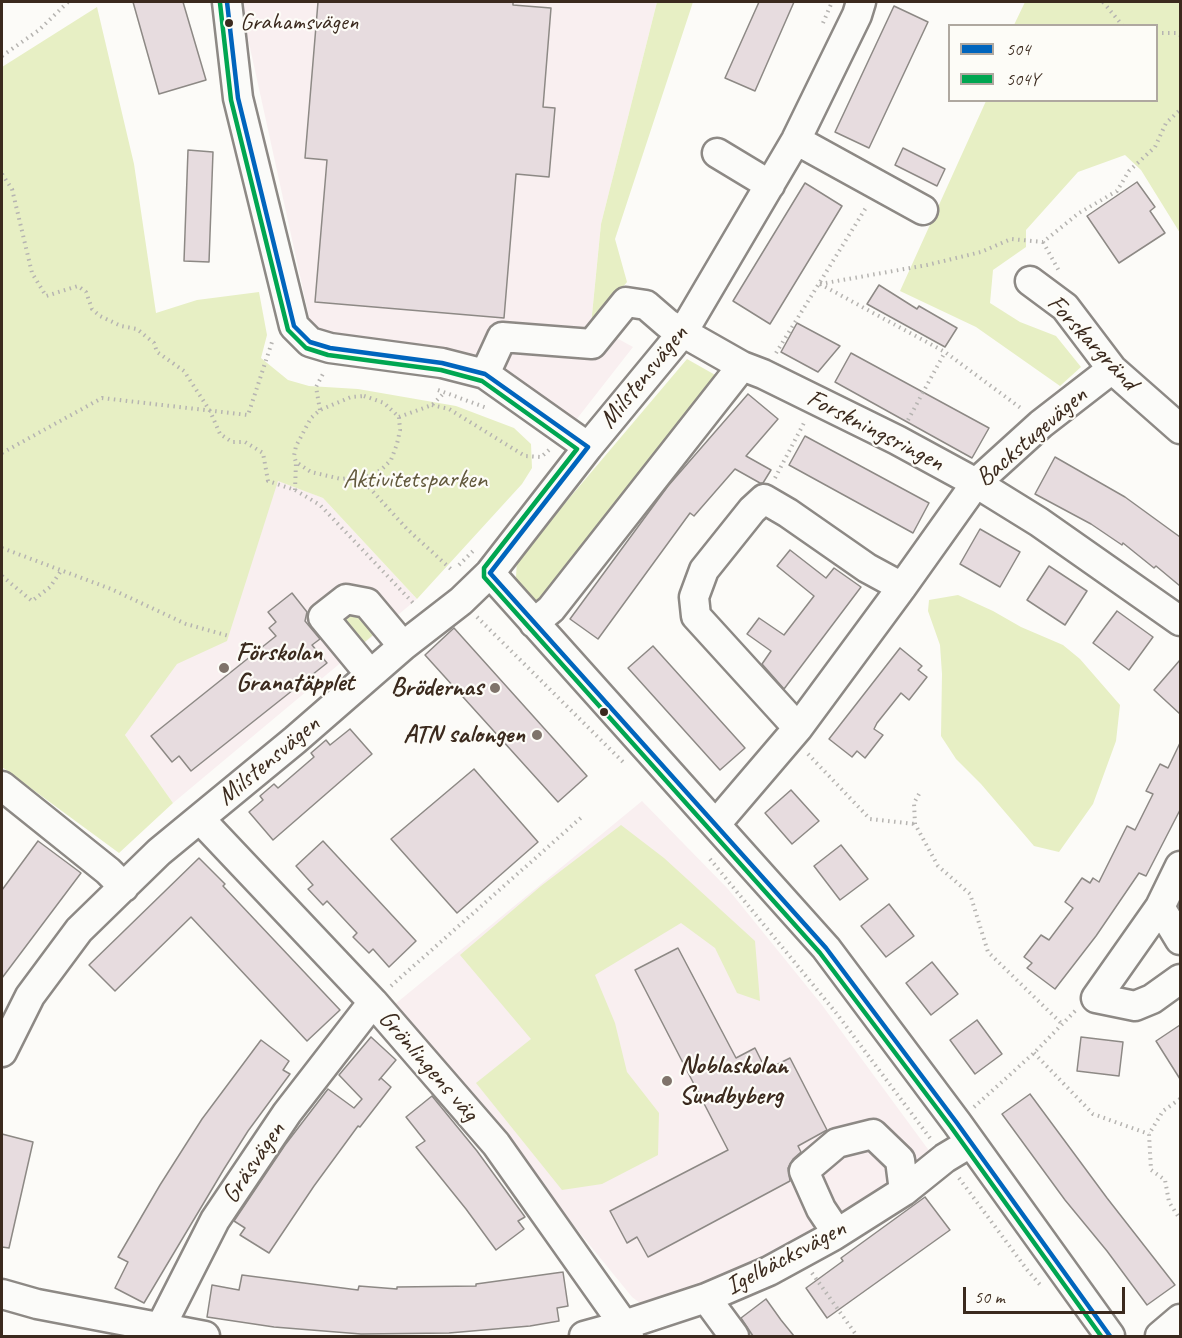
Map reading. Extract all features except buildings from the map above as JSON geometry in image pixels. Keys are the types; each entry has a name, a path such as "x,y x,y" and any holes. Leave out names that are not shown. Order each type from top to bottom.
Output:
{"street":[{"path":"227,2 238,98 294,326 310,342 330,348 442,363 485,374 588,447"},
{"name":"Milstensvägen","path":"2,1052 30,996 79,930 159,852 402,646 461,601 490,573 588,447 683,332 796,140 857,15 861,2"},
{"path":"796,140 923,210"},
{"path":"717,153 770,185"},
{"name":"Forskargränd","path":"1030,281 1065,307 1112,369 1180,429"},
{"name":"Forskningsringen","path":"485,374 502,337 592,344 626,302 646,305 669,324 752,370 897,440 976,483 1039,522 1180,621"},
{"name":"Backstugevägen","path":"716,824 794,732 902,588 976,483 1041,424 1112,369"},
{"path":"534,623 551,609 752,370"},
{"path":"794,732 696,616 694,597 704,570 752,510 764,499 867,568 902,588"},
{"path":"490,573 826,948 1110,1336"},
{"path":"370,674 323,617 346,599 367,603 402,646"},
{"path":"2,786 108,871 124,887"},
{"name":"Grönlingens väg","path":"200,819 373,1002 496,1144 627,1331"},
{"path":"1180,866 1160,907 1095,998 1135,1006 1152,999 1180,979"},
{"path":"1160,907 1180,940"},
{"name":"Gräsvägen","path":"157,1333 215,1220 287,1113 373,1002"},
{"name":"Igelbäcksvägen","path":"584,1336 627,1331 769,1271 837,1233 904,1191 945,1158 963,1133"},
{"path":"837,1233 821,1209 804,1171 837,1143 873,1134 900,1160 904,1191"},
{"path":"2,1294 157,1333 205,1336"},
{"path":"706,1298 734,1336"},
{"path":"1160,1336 1180,1319"}],"path":[{"path":"2,56 39,30 68,2"},
{"path":"1103,2 1121,24"},
{"path":"1158,33 1178,33 1180,35"},
{"path":"820,284 927,265 981,252 1011,239 1043,242 1079,213 1117,191 1129,171 1155,147 1166,123 1180,110"},
{"path":"2,174 12,189 32,273 46,296 78,286 86,292 92,309 100,316 121,326 138,329 154,343 157,352 184,371 210,411 220,434 232,442 245,442 263,453 268,482 295,490 320,505 417,608"},
{"path":"752,370 820,284 879,185"},
{"path":"820,284 945,352 1041,424"},
{"path":"2,453 102,398 248,415 272,342 294,326"},
{"path":"897,440 945,352"},
{"path":"320,410 316,387 326,369"},
{"path":"435,388 489,409"},
{"path":"399,417 432,405 445,392"},
{"path":"295,490 296,446 311,418 320,410 351,397 364,396 384,403 399,417 400,430 391,460 381,470 368,476 341,479 325,476 304,468 296,462"},
{"path":"432,405 449,409 525,456 541,457 554,445"},
{"path":"764,499 808,415"},
{"path":"368,476 367,485 407,529 453,571"},
{"path":"2,548 111,589 172,619 229,636"},
{"path":"2,576 32,601 50,587 61,571"},
{"path":"461,601 628,767"},
{"path":"794,732 870,819 915,824"},
{"path":"919,794 914,803 915,824 938,866 970,894 988,952 1062,1024"},
{"path":"373,1002 584,815"},
{"path":"706,855 837,1014 1042,1288"},
{"path":"963,1133 1078,1007 1095,998"},
{"path":"1034,1053 1093,1114 1149,1134"},
{"path":"1180,1099 1163,1111 1149,1134 1151,1170 1165,1180 1168,1202 1180,1219"},
{"path":"799,1254 857,1336"}],"shaded area":[{"path":"240,2 657,2 601,224 591,324 633,347 576,420 495,366 313,335"},
{"name":"Förskolan Granatäpplet","path":"278,480 323,498 417,599 173,803 125,735"},
{"name":"Noblaskolan Sundbyberg","path":"642,801 728,889 822,1005 933,1156 825,1226 777,1252 644,1306 632,1297 394,1005"}],"green space":[{"path":"657,2 693,2 615,239 627,282 591,325 601,224"},
{"path":"1025,2 1180,2 1180,233 1141,170 1125,155 1078,172 1026,230 1026,247 993,270 990,303 1020,322 1056,336 1081,367 1060,386 976,327 900,291 986,102 1158,102 1158,24 1014,24"},
{"name":"Aktivitetsparken","path":"97,7 134,164 156,313 197,300 259,292 267,335 261,358 288,380 309,386 358,389 456,406 514,428 531,444 532,468 522,484 417,599 323,498 278,481 227,641 177,664 125,735 173,803 119,853 2,767 2,67"},
{"path":"687,359 717,376 535,606 521,593 516,577 517,560"},
{"path":"958,595 1021,627 1063,645 1080,659 1120,705 1116,741 1093,804 1059,852 1034,846 981,784 956,759 941,736 940,645 928,611 929,600"},
{"path":"358,611 379,630 360,646 342,625 348,614"},
{"path":"621,825 664,858 755,941 760,1001 737,993 715,948 681,923 595,975 615,1023 627,1072 659,1113 658,1155 602,1184 562,1190 476,1083 531,1039 460,955 541,886"}],"transit line":[{"name":"504","path":"227,2 238,98 294,326 310,342 330,348 442,363 485,374 588,447"},
{"name":"504Y","path":"220,3 231,100 288,330 306,348 328,355 441,370 482,381 577,449 484,568 484,577 820,953 951,1127 1101,1336"},
{"name":"504","path":"490,573 588,447"},
{"name":"504","path":"490,573 826,948 957,1123 1110,1336"}],"place":[{"name":"Grahamsvägen","path":"229,23"},
{"name":"Förskolan Granatäpplet","path":"224,668"},
{"name":"Brödernas","path":"495,688"},
{"name":"ATN salongen","path":"537,735"},
{"name":"Noblaskolan Sundbyberg","path":"667,1081"}]}
